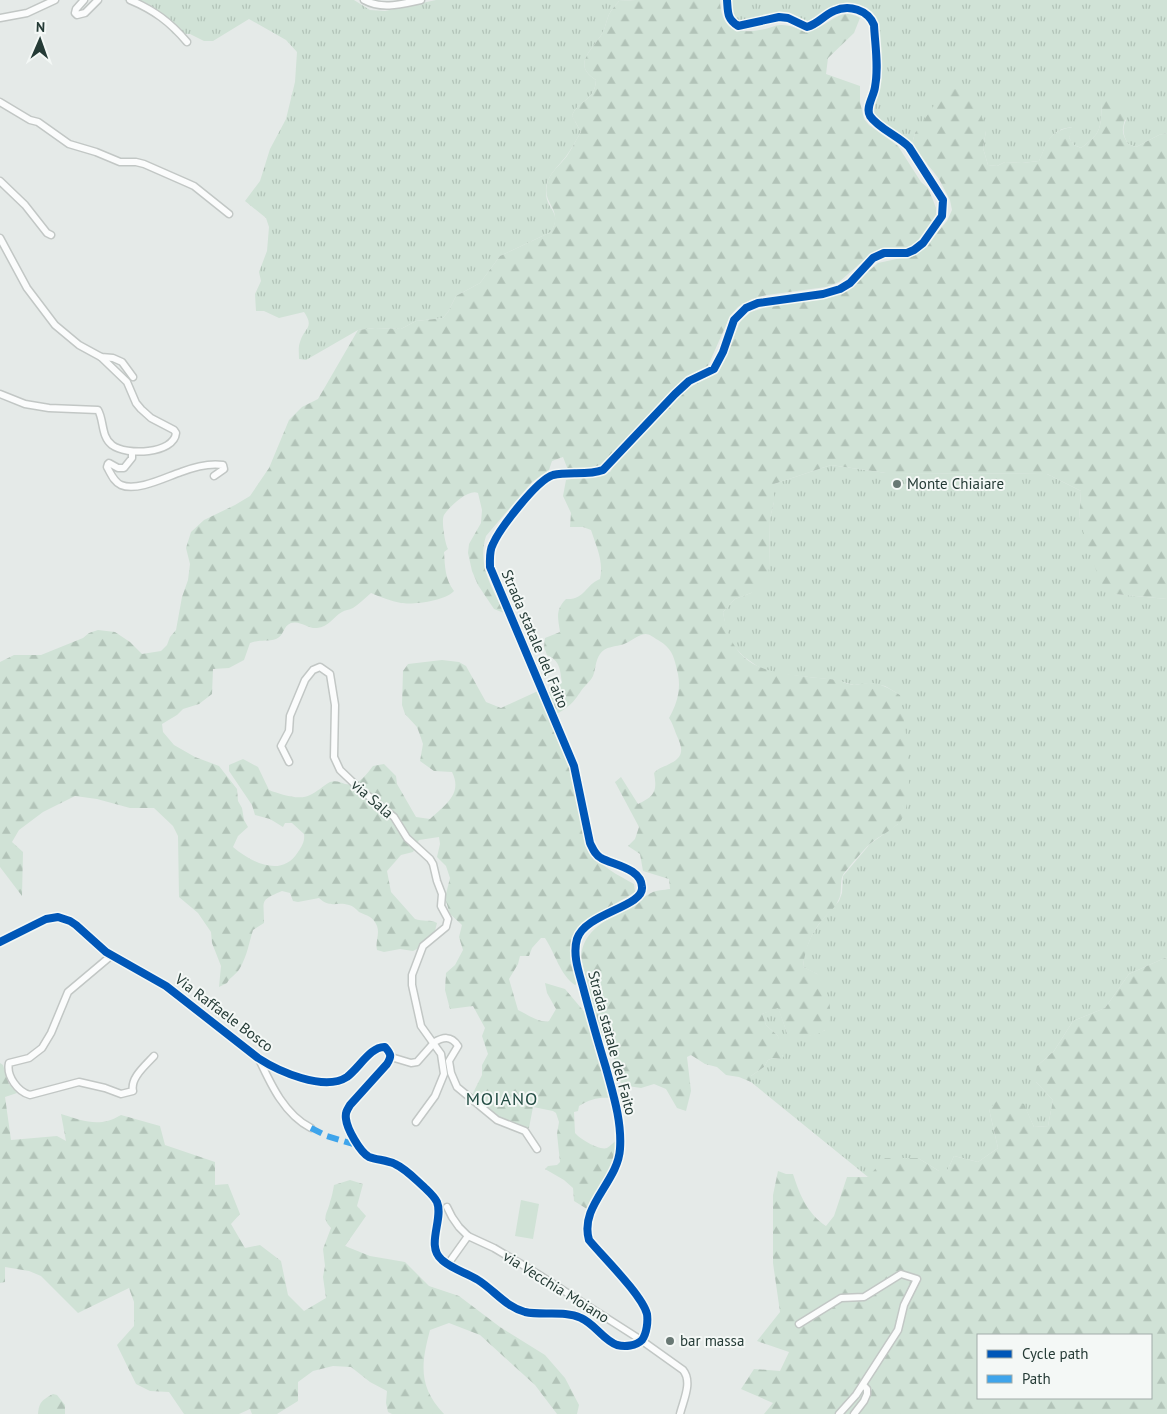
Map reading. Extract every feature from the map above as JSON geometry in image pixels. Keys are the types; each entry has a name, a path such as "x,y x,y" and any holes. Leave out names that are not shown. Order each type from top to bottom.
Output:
{"street":[{"path":"0,18 27,13 55,0"},
{"path":"84,0 76,9 75,14 85,13 98,0"},
{"path":"130,0 159,15 187,42"},
{"path":"364,0 382,6 421,0"},
{"name":"Strada statale del Faito","path":"641,1340 647,1324 647,1315 643,1306 628,1285 588,1240 586,1230 592,1210 618,1163 620,1127 617,1108 589,1010 576,954 577,939 581,931 598,917 634,901 641,894 642,887 638,877 634,874 599,858 590,843 574,766 490,567 492,545 519,506 541,482 552,476 596,473 603,470 689,381 714,369 723,352 734,320 746,308 758,303 823,294 840,289 850,283 874,258 884,253 907,253 923,243 942,216 944,206 943,200 909,147 870,116 868,110 877,75 874,25 866,13 856,9 845,8 836,10 807,27 788,18 780,17 738,26 730,21 727,0"},
{"path":"0,102 38,122 69,144 96,152 115,161 144,164 194,186 228,214"},
{"path":"0,181 25,205 47,233 51,235"},
{"path":"0,238 27,288 54,325 79,345 101,357 127,382 136,403 151,418 174,430 176,438 173,442 163,447 149,451 132,452 121,450 106,437 98,410 48,408 25,404 0,394"},
{"path":"101,357 113,358 122,362 133,376"},
{"path":"132,452 132,458 124,468 108,464 107,467 116,482 123,486 151,484 183,471 210,465 223,465 224,469 214,476"},
{"name":"via Sala","path":"288,762 281,746 289,731 290,716 305,680 312,670 320,667 330,674 335,705 334,757 340,770 394,817 407,838 430,859 442,894 441,906 448,919 446,927 423,946 412,975 417,1014 421,1026 433,1044"},
{"name":"Via Raffaele Bosco","path":"0,942 46,919 58,918 76,925 106,952 166,986 258,1058 271,1066 304,1078 333,1082 341,1080 375,1048 386,1047 391,1053 391,1057"},
{"path":"112,955 68,992 51,1033 42,1048 29,1058 9,1063 8,1071 20,1090 30,1095 79,1082 125,1094 133,1091 131,1084 133,1080 154,1056"},
{"path":"537,1149 525,1131 497,1120 457,1087 451,1073 449,1061 458,1046 453,1039 447,1037 440,1038 417,1062 411,1063 391,1057 346,1112 346,1120 359,1149 368,1156 394,1164 412,1176 436,1201 438,1216 435,1239 436,1251 440,1259 478,1280 515,1309 527,1312 580,1317 617,1345 634,1345 641,1340 687,1375 688,1382 680,1414"},
{"path":"416,1122 435,1096 444,1074 441,1054 433,1044"},
{"path":"258,1058 272,1088 300,1122 311,1128"},
{"name":"via Vecchia Moiano","path":"447,1207 459,1227 468,1236 494,1248 641,1340"},
{"path":"448,1264 468,1236"},
{"path":"799,1324 840,1298 864,1297 901,1274 917,1279 904,1305 898,1330 863,1385 839,1414"},
{"path":"854,1414 866,1397 867,1388 863,1385"}],"green space":[{"path":"124,0 354,0 370,10 385,11 436,0 635,0 619,1 609,15 603,32 586,56 585,68 588,74 596,80 595,87 590,97 578,106 572,116 581,132 569,152 553,172 546,187 548,203 555,215 551,232 500,256 480,283 456,296 443,318 416,321 401,329 375,328 358,330 306,360 299,359 299,344 309,325 304,312 279,318 264,311 256,311 255,294 261,281 259,272 267,251 269,227 266,218 245,201 260,181 270,149 286,119 295,82 297,52 286,40 249,19 213,41 204,41 190,34 173,34 163,22 145,10"},
{"path":"720,0 721,10 727,24 732,28 746,31 765,29 776,25 810,30 820,27 841,15 853,15 860,18 854,33 828,58 826,74 860,86 860,102 864,119 869,125 898,146 921,182 928,188 936,208 936,216 925,234 911,247 872,253 839,282 826,287 767,295 752,299 738,307 730,316 708,366 676,386 600,467 595,469 568,470 563,457 552,461 549,470 532,482 486,536 483,557 487,576 504,613 494,609 478,585 472,571 468,553 469,544 481,523 482,510 478,493 470,493 455,503 443,518 448,549 444,552 445,568 454,591 450,594 429,602 401,603 371,593 353,608 342,612 328,624 321,627 314,628 294,622 288,624 279,638 250,643 244,660 229,668 213,669 212,694 199,704 183,709 162,724 163,732 174,745 195,757 219,766 237,789 238,801 248,827 238,836 233,847 249,858 275,866 291,860 302,846 304,834 292,823 285,823 283,827 270,819 255,815 252,805 229,771 229,765 243,759 258,767 269,790 290,796 306,797 332,781 354,784 361,780 373,766 384,764 396,776 397,784 416,817 430,819 451,799 454,793 455,780 452,772 434,771 420,761 423,744 417,727 405,714 402,705 403,671 408,664 442,660 459,662 466,666 486,702 501,708 538,691 571,766 587,845 600,862 634,884 635,892 588,920 575,936 572,945 572,955 578,983 575,985 565,976 545,938 541,938 532,948 529,956 520,956 518,964 509,979 518,1010 534,1018 545,1022 549,1021 556,1009 547,993 545,983 565,989 587,1015 611,1098 595,1099 579,1106 578,1111 574,1112 575,1133 590,1144 600,1148 607,1148 617,1140 615,1159 610,1172 587,1209 574,1201 573,1188 564,1180 545,1169 560,1162 557,1134 559,1122 556,1113 533,1107 529,1128 505,1125 471,1097 482,1075 482,1065 488,1054 482,1036 485,1028 473,1006 450,1009 445,990 446,973 455,965 463,950 459,937 462,925 450,914 445,898 450,878 446,866 437,857 440,844 439,837 419,840 413,852 401,855 387,871 391,892 415,919 437,923 435,931 417,949 413,951 400,949 384,952 377,950 378,929 374,920 350,905 330,904 319,898 298,902 293,901 290,893 282,891 269,897 264,902 264,923 253,930 246,954 238,970 227,983 219,987 221,966 212,943 211,932 198,913 179,897 178,836 173,826 154,808 130,808 97,799 75,796 43,812 19,830 12,842 23,852 22,896 0,867 0,662 14,655 41,655 98,630 115,632 130,642 142,654 161,651 167,645 170,637 176,630 182,597 188,580 190,564 186,548 191,532 204,520 250,496 269,468 289,420 302,407 318,399 358,330 375,328 401,329 416,321 443,318 456,296 480,283 500,256 551,232 555,217 547,197 548,180 567,156 581,132 572,116 578,106 590,97 595,87 596,80 588,74 585,68 586,56 603,32 609,15 619,1"},
{"path":"731,0 1167,0 1167,133 1136,147 1128,144 1124,132 1126,120 1102,104 1099,130 1088,143 1081,148 1074,145 1069,138 1072,127 1058,131 1050,138 1039,161 1005,162 997,166 988,165 983,148 986,131 921,127 915,133 912,144 876,118 872,111 880,82 880,51 877,21 869,10 857,5 844,4 829,9 807,23 789,14 779,13 739,22 732,12"},
{"path":"951,86 971,100 981,114 986,131 983,148 988,165 997,166 1005,162 1039,161 1047,143 1054,134 1073,127 1069,138 1074,145 1081,148 1099,130 1102,104 1108,99 1116,98 1127,111 1123,130 1128,144 1136,147 1167,133 1167,599 1115,594 1100,582 1079,519 1081,491 1047,474 886,473 831,465 774,484 774,502 770,518 767,584 735,599 723,612 728,632 735,647 745,658 769,670 784,674 838,680 853,685 873,683 900,695 905,724 908,762 908,798 905,812 899,823 871,843 843,875 838,901 815,930 807,948 803,967 817,974 821,979 829,1001 830,1017 826,1029 823,1032 793,1040 787,1033 778,1008 762,1014 766,1025 778,1036 784,1056 782,1059 773,1058 768,1060 764,1067 751,1076 751,1082 739,1077 726,1075 717,1067 705,1064 691,1055 687,1057 691,1091 686,1111 677,1108 666,1089 654,1084 641,1088 621,1085 619,1068 607,1049 595,1016 581,958 586,939 606,920 635,904 648,894 670,889 669,879 643,871 640,854 628,846 635,839 639,827 615,782 621,777 638,804 649,798 654,792 654,773 679,757 681,748 679,740 669,718 679,691 679,680 672,654 667,647 649,635 641,635 626,643 602,651 597,659 592,678 576,699 557,714 548,693 562,683 560,670 555,660 547,655 544,647 545,638 560,632 558,614 560,607 566,599 572,599 581,595 600,579 601,572 599,554 591,530 583,527 570,527 571,513 563,496 566,480 610,472 619,458 681,393 715,372 724,358 741,320 751,312 772,305 838,294 848,289 878,263 915,255 931,240 947,221 952,210 950,200 939,179 912,144 915,133 944,91"},
{"path":"831,465 886,473 1047,474 1081,491 1079,519 1115,594 1167,599 1167,957 1129,974 1105,1008 1073,1021 1054,1051 1037,1066 1036,1082 1053,1100 1048,1126 1034,1127 1024,1105 989,1109 998,1148 978,1162 954,1156 947,1171 939,1171 918,1158 868,1177 751,1082 751,1076 764,1067 768,1060 773,1058 781,1059 778,1036 766,1025 762,1014 778,1007 787,1033 792,1035 806,1036 825,1030 817,974 803,967 805,951 821,921 839,901 842,893 843,876 870,844 898,824 900,695 885,686 870,683 854,685 836,680 772,673 757,666 743,656 732,644 726,629 723,612 735,599 751,593 769,568 770,518 774,502 774,484"},
{"path":"1167,957 1167,1414 764,1414 773,1403 741,1389 754,1369 780,1371 789,1352 757,1341 780,1312 773,1263 773,1195 778,1171 793,1174 805,1204 814,1216 826,1226 834,1216 847,1177 868,1177 885,1158 918,1158 939,1171 947,1171 954,1156 978,1162 998,1148 989,1109 1001,1096 1024,1104 1034,1127 1048,1126 1053,1100 1036,1082 1037,1066 1054,1051 1073,1021 1105,1008 1129,974"},
{"path":"0,1063 3,1065 9,1084 17,1093 5,1097 11,1140 57,1136 66,1141 61,1114 91,1122 106,1121 121,1115 160,1126 165,1145 215,1162 215,1185 228,1184 240,1214 231,1224 245,1248 260,1245 281,1261 288,1295 304,1311 326,1298 323,1277 325,1266 323,1249 331,1228 325,1218 334,1185 350,1180 363,1184 357,1206 366,1216 345,1246 370,1256 405,1262 429,1286 459,1296 500,1327 545,1355 565,1378 579,1405 577,1414 557,1414 535,1385 480,1335 449,1323 430,1330 424,1364 426,1385 436,1404 444,1414 392,1414 388,1412 386,1403 387,1391 370,1382 351,1367 333,1366 313,1371 298,1382 298,1401 277,1414 252,1414 250,1409 239,1414 184,1414 169,1392 150,1391 136,1384 117,1345 134,1326 134,1302 129,1288 78,1313 41,1276 29,1271 5,1267 5,1282 0,1283"},
{"path":"521,1200 539,1204 533,1239 515,1236"},
{"path":"53,1394 57,1395 65,1405 65,1414 38,1414 42,1402"}],"marked path":[{"path":"311,1128 327,1136 353,1144"}],"cycle path":[{"path":"0,942 46,919 58,917 70,921 106,952 166,986 258,1058 277,1069 301,1078 314,1081 337,1081 352,1073 375,1050 385,1047 389,1051 389,1061 350,1105 346,1113 347,1123 354,1140 365,1154 369,1157 392,1163 403,1169 436,1200 439,1209 435,1247 437,1254 442,1260 478,1280 518,1310 532,1313 568,1314 581,1318 591,1324 607,1340 617,1345 637,1344 642,1340 646,1331 647,1320 644,1306 589,1240 587,1228 589,1216 618,1161 620,1139 614,1098 575,952 577,939 582,930 602,916 634,900 640,894 642,887 637,875 632,871 599,857 594,852 590,843 574,766 490,567 491,549 511,516 546,479 559,474 591,473 603,470 689,381 714,369 723,352 734,320 746,308 758,303 823,294 840,289 850,283 873,258 884,253 907,253 914,250 923,243 942,216 943,200 909,147 870,116 869,106 875,87 877,64 874,25 867,15 852,8 846,8 830,13 807,27 788,18 779,17 738,26 730,18 727,0"}],"place":[{"name":"Monte Chiaiare","path":"897,484"},
{"name":"bar massa","path":"670,1341"}],"district":[{"name":"MOIANO","path":"502,1099"}]}
